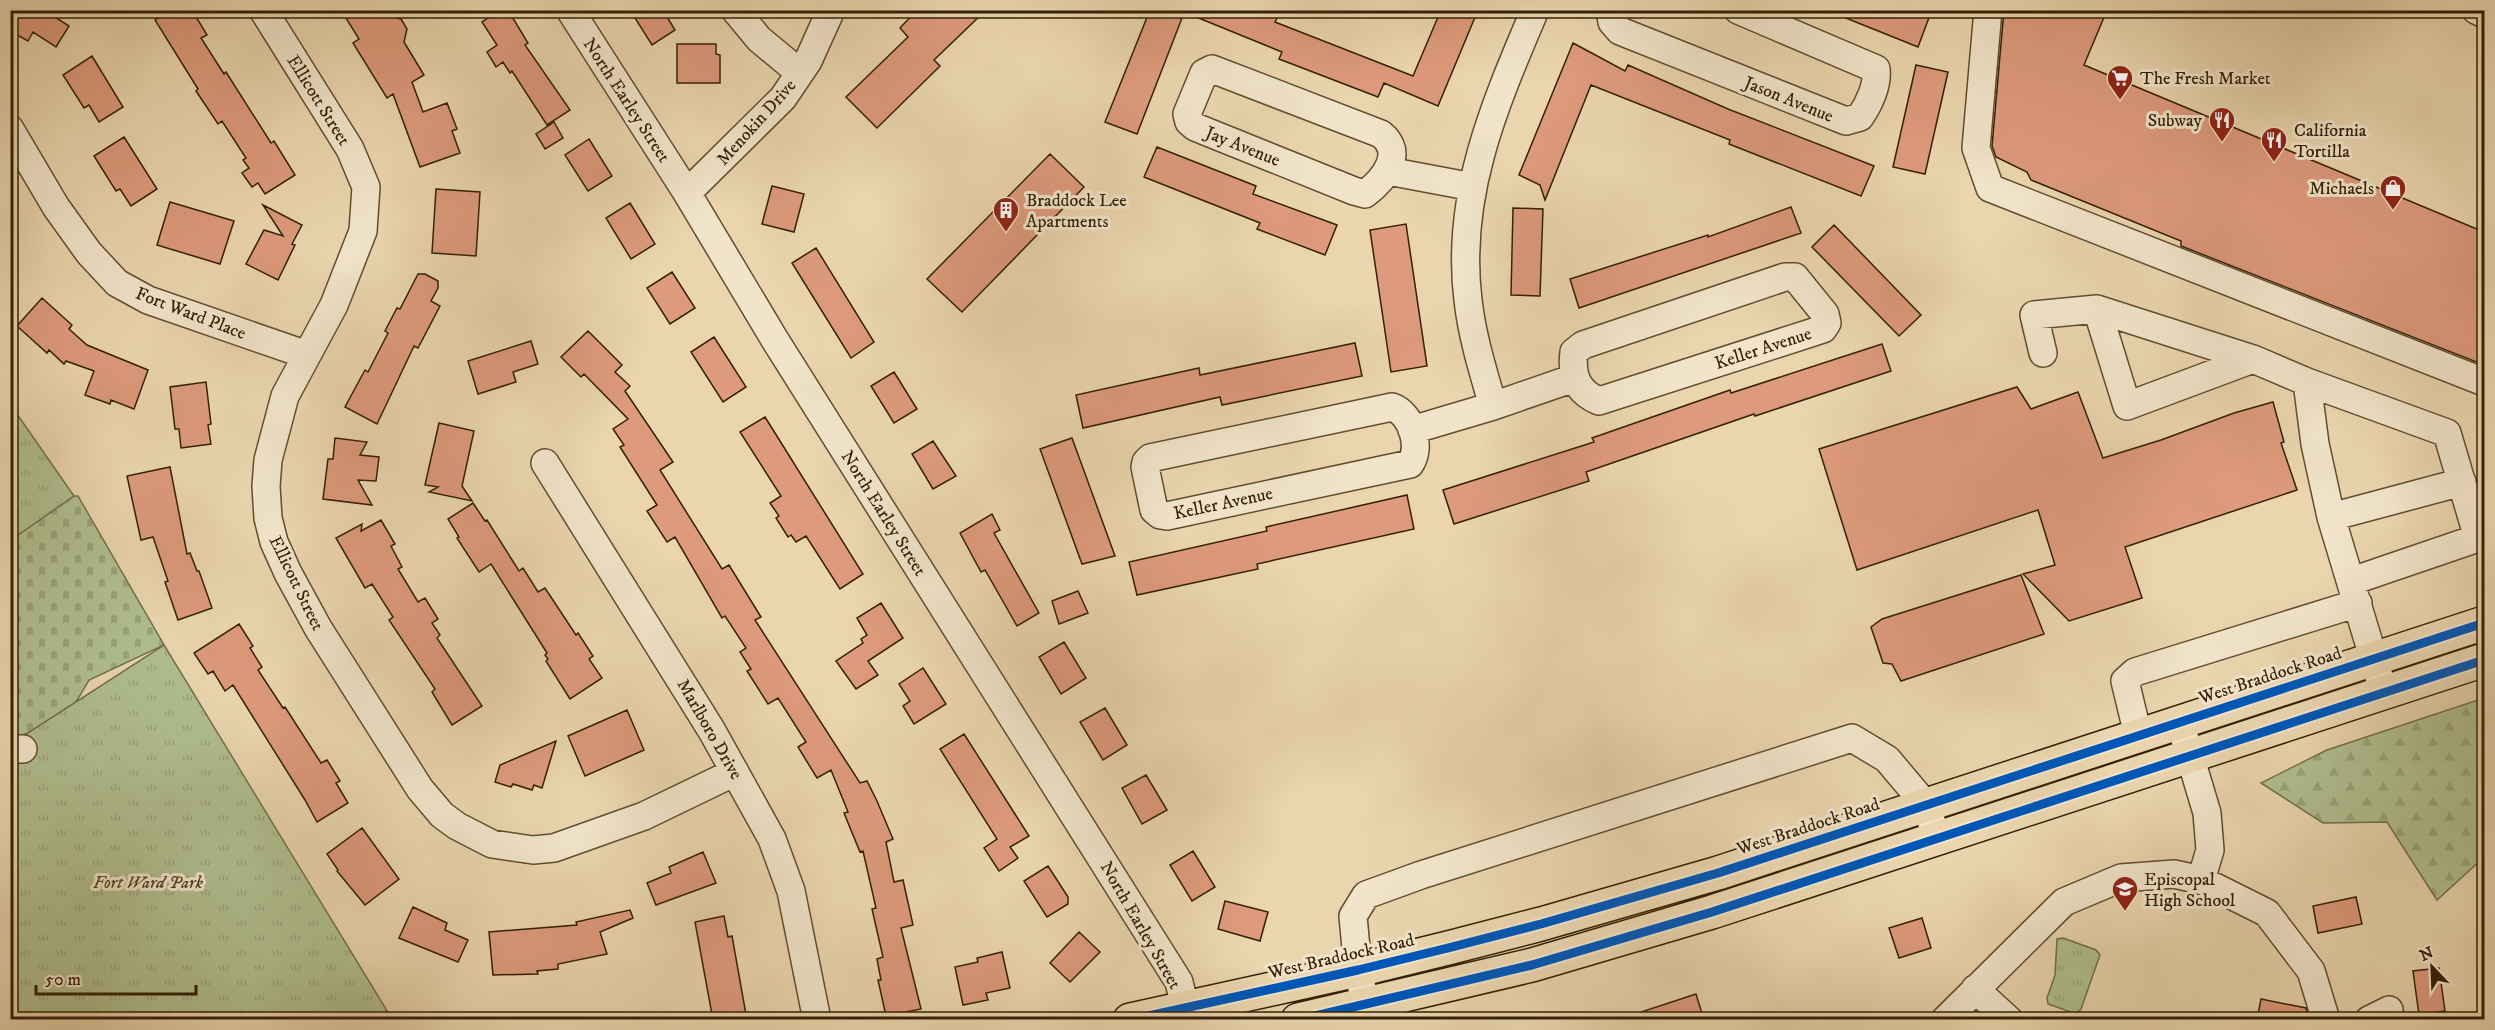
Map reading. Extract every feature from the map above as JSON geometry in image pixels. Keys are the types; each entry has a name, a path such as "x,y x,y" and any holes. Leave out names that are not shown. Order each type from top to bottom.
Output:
{"main road":[{"name":"West Braddock Road","path":"1130,1020 1186,1014 1541,924 1718,873 2484,623"},
{"path":"1298,1020 1368,1012 1712,912 2484,660"}],"street":[{"name":"Ellicott Street","path":"263,10 350,149 366,187 363,231 334,304 285,396 268,460 266,486 268,518 274,542 318,628 420,789 442,815 457,826 492,844 533,850 554,848 644,816 735,772"},
{"name":"North Earley Street","path":"570,10 1179,982 1186,1014"},
{"path":"735,10 759,39 800,73"},
{"name":"Menokin Drive","path":"687,194 783,98 820,38 831,10"},
{"path":"1493,406 1473,334 1468,297 1466,246 1473,188 1491,115 1535,10"},
{"name":"Jason Avenue","path":"1610,10 1612,22 1620,31 1846,121 1860,117 1866,108 1877,77 1876,69 1738,10"},
{"path":"1988,10 1977,148 1990,188 2484,382"},
{"path":"2476,10 2484,14"},
{"name":"Jay Avenue","path":"1212,69 1224,72 1381,134 1392,147 1388,171 1376,186 1365,194 1354,191 1194,127 1187,114 1204,73 1212,69"},
{"name":"Fort Ward Place","path":"10,129 56,207 89,253 117,283 148,300 308,355"},
{"path":"1388,171 1473,188"},
{"name":"Keller Avenue","path":"1785,277 1795,277 1825,314 1827,323 1823,329 1599,401 1587,396 1574,378 1572,365 1574,352 1583,345 1785,277"},
{"path":"2097,309 2127,406 2253,359"},
{"path":"2043,353 2034,315 2097,309 2253,359 2307,382 2447,433 2478,538 2355,592 2135,672 2125,681 2138,735"},
{"path":"1412,430 1493,406 1574,378"},
{"path":"2307,382 2315,444 2331,517 2384,693"},
{"name":"Keller Avenue","path":"1392,407 1401,411 1412,430 1416,450 1410,464 1167,516 1160,515 1154,510 1145,467 1150,458 1392,407"},
{"name":"Marlboro Drive","path":"545,463 712,730 772,839 791,891 817,1020"},
{"path":"2331,517 2462,482"},
{"path":"2181,721 2207,822 2210,850 2201,880"},
{"path":"1368,1012 1358,970 1353,916 1366,895 1421,875 1852,738 1887,759 1924,804 1937,837"},
{"path":"1945,1020 2064,902 2121,878 2174,874 2201,880 2267,913 2311,971 2326,1020"},
{"path":"1975,989 2009,1020"}],"green space":[{"path":"10,404 74,496 11,540 10,540"},
{"path":"74,496 78,496 164,645 89,680 69,714 10,741 10,540"},
{"name":"Fort Ward Park","path":"164,645 392,1019 11,1019 10,741 14,742"},
{"path":"2484,698 2484,857 2437,900 2387,822 2323,823 2261,783 2327,750"},
{"path":"2063,938 2096,950 2100,955 2081,1009 2076,1014 2048,1004 2047,998 2055,975 2057,939"}],"building":[{"path":"10,10 44,10 69,26 56,47 33,32 28,41 10,31"},
{"path":"153,10 192,10 207,35 201,38 224,74 226,72 271,143 274,141 295,175 265,194 258,183 252,187 242,173 249,168 243,160 246,158 222,121 218,124 196,91 198,89 155,20 158,18"},
{"path":"341,10 358,10 401,19 407,29 404,42 424,75 412,82 423,112 447,103 457,129 452,131 460,153 420,167 393,94 387,98 353,43 359,39"},
{"path":"500,10 508,10 528,43 525,45 570,110 547,125 512,71 510,73 503,62 496,67 487,52 497,45 482,22"},
{"path":"630,10 663,10 675,30 652,45"},
{"path":"917,10 986,10 934,60 940,66 877,128 846,97 908,37 900,28"},
{"path":"1150,10 1182,18 1137,134 1105,122"},
{"path":"1179,10 1265,10 1278,16 1275,22 1413,76 1441,10 1478,10 1438,106 1384,83 1378,97 1279,59 1282,52"},
{"path":"1826,10 1917,10 1930,15 1918,47"},
{"path":"2004,10 2107,10 2084,65 2484,232 2484,365 2181,246 2181,241 2031,180 2027,172 1996,157 1992,146"},
{"path":"1573,43 1625,71 1628,65 1728,109 1874,166 1861,196 1729,144 1730,140 1591,85 1545,200 1540,185 1519,175"},
{"path":"677,44 716,44 716,54 720,55 720,83 677,83"},
{"path":"92,56 123,107 99,122 89,105 84,108 63,75"},
{"path":"1916,65 1948,72 1925,174 1893,167"},
{"path":"554,122 563,138 545,149 536,134"},
{"path":"124,137 157,189 131,206 120,189 116,191 94,156"},
{"path":"589,139 612,176 588,191 565,155"},
{"path":"1157,147 1256,186 1253,194 1337,225 1325,255 1257,229 1260,223 1144,177"},
{"name":"Braddock Lee Apartments","path":"1050,154 1084,187 962,312 927,279"},
{"path":"772,186 804,194 794,232 762,224"},
{"path":"436,189 480,192 476,256 432,253"},
{"path":"170,202 234,221 220,264 157,245"},
{"path":"630,203 655,244 631,259 606,218"},
{"path":"263,205 302,225 278,280 246,264 264,230 283,236"},
{"path":"1791,207 1801,233 1579,308 1570,279 1708,235 1708,237"},
{"path":"1513,208 1543,209 1540,296 1511,295"},
{"path":"1406,224 1427,366 1391,372 1370,230"},
{"path":"1834,225 1921,315 1899,336 1812,247"},
{"path":"816,248 874,342 851,358 792,263"},
{"path":"672,272 695,308 670,324 647,288"},
{"path":"418,274 425,274 438,281 438,288 431,301 440,306 418,348 414,346 377,424 345,407 365,370 368,372 388,333 385,331 397,308 400,309"},
{"path":"42,298 72,325 69,329 87,345 148,370 134,409 111,400 110,404 85,395 94,371 66,361 64,364 49,350 47,353 17,326"},
{"path":"588,331 622,365 615,372 630,386 625,391 673,462 660,470 722,569 729,565 761,617 755,620 860,783 867,781 877,801 893,839 886,842 894,882 903,880 913,925 901,928 921,1009 886,1016 878,980 881,980 877,959 883,957 872,909 876,908 863,851 860,852 844,813 848,812 831,770 817,778 798,747 806,742 778,698 768,704 747,671 751,669 740,652 746,648 725,616 722,618 675,537 667,542 647,511 657,505 620,447 624,445 613,429 628,419 584,374 581,377 561,357"},
{"path":"714,337 746,387 723,402 691,352"},
{"path":"531,341 538,364 513,372 516,382 478,394 468,361"},
{"path":"1355,343 1362,376 1222,405 1220,397 1083,428 1076,395 1199,368 1200,375"},
{"path":"1882,344 1891,371 1755,416 1754,414 1586,472 1589,481 1454,524 1443,490 1594,442 1592,438 1730,390 1731,393"},
{"path":"894,372 917,409 894,423 871,386"},
{"path":"206,382 211,444 181,448 179,429 175,429 170,387"},
{"path":"2017,387 2031,409 2078,392 2103,458 2273,402 2284,442 2281,443 2297,490 2125,547 2142,598 2069,621 2023,574 2055,565 2038,510 1857,570 1819,449"},
{"path":"765,417 863,574 840,589 806,536 796,542 791,535 788,537 776,518 779,516 770,503 781,496 740,432"},
{"path":"439,423 474,431 462,486 472,501 429,492 438,487 425,485"},
{"path":"335,438 367,442 360,455 379,457 376,481 358,480 372,505 323,499 328,459 333,459"},
{"path":"1072,438 1115,556 1082,564 1040,449"},
{"path":"933,441 956,476 933,489 912,454"},
{"path":"170,467 187,554 190,553 199,571 212,608 178,620 153,537 141,540 127,476"},
{"path":"1407,495 1414,529 1257,564 1258,569 1137,595 1129,562 1267,531 1266,527"},
{"path":"473,503 485,521 487,520 519,571 523,568 538,592 545,588 593,656 589,659 602,678 570,699 546,661 547,653 491,564 479,572 457,538 459,537 448,519"},
{"path":"992,514 1000,530 994,533 1039,613 1017,626 985,570 981,572 960,533"},
{"path":"381,520 395,544 391,546 402,567 398,569 418,602 425,598 438,619 432,623 440,635 437,638 482,706 452,725 432,692 435,689 389,620 393,617 372,584 365,588 336,538 362,524 361,531"},
{"path":"2021,575 2044,634 1901,681 1892,664 1883,663 1871,627 1882,619"},
{"path":"1078,591 1088,613 1059,624 1052,601"},
{"path":"881,603 903,638 868,661 878,675 856,689 836,661 863,643 861,639 867,635 857,618"},
{"path":"239,624 253,646 250,648 262,667 258,670 321,763 327,760 340,781 336,783 348,803 317,822 233,685 225,691 213,671 208,674 194,653"},
{"path":"1064,642 1086,678 1061,694 1039,657"},
{"path":"923,668 946,704 914,724 903,706 910,701 899,684"},
{"path":"1105,708 1127,745 1103,760 1080,722"},
{"path":"627,710 644,750 585,776 568,736"},
{"path":"964,734 1029,836 1010,847 1018,858 999,871 984,848 997,839 940,749"},
{"path":"556,741 542,788 534,785 532,790 513,784 511,787 495,782 500,765"},
{"path":"1146,775 1167,810 1142,824 1122,788"},
{"path":"362,828 399,879 365,905 337,871 327,854"},
{"path":"1193,851 1215,887 1192,901 1170,865"},
{"path":"703,852 716,883 656,905 647,883 671,873 669,867"},
{"path":"1048,866 1068,897 1068,904 1047,917 1024,881"},
{"path":"2356,897 2362,924 2318,933 2313,906"},
{"path":"1225,901 1268,912 1260,941 1218,929"},
{"path":"413,907 447,923 445,930 468,940 458,962 399,938"},
{"path":"630,910 633,918 600,932 607,954 558,964 558,969 537,971 538,974 493,975 489,932 577,925 576,922"},
{"path":"724,916 728,937 732,936 747,1020 713,1020 695,922"},
{"path":"1922,918 1931,948 1899,958 1889,928"},
{"path":"1079,932 1100,952 1070,982 1050,963"},
{"path":"1002,952 1010,988 986,993 988,1000 963,1005 955,967 978,962 977,958"},
{"path":"2439,968 2445,1011 2419,1015 2413,971"},
{"path":"1696,994 1704,1020 1629,1020 1629,1016"},
{"path":"2261,999 2306,1008 2309,1020 2257,1020"}],"cycle path":[{"path":"1130,1020 1448,948 1718,873 2484,623"},
{"path":"1298,1020 1532,965 1712,912 2484,660"}],"place":[{"name":"The Fresh Market","path":"2120,101"},
{"name":"Subway","path":"2222,143"},
{"name":"California Tortilla","path":"2274,163"},
{"name":"Michaels","path":"2393,211"},
{"name":"Braddock Lee Apartments","path":"1006,233"},
{"name":"Episcopal High School","path":"2125,912"}]}
